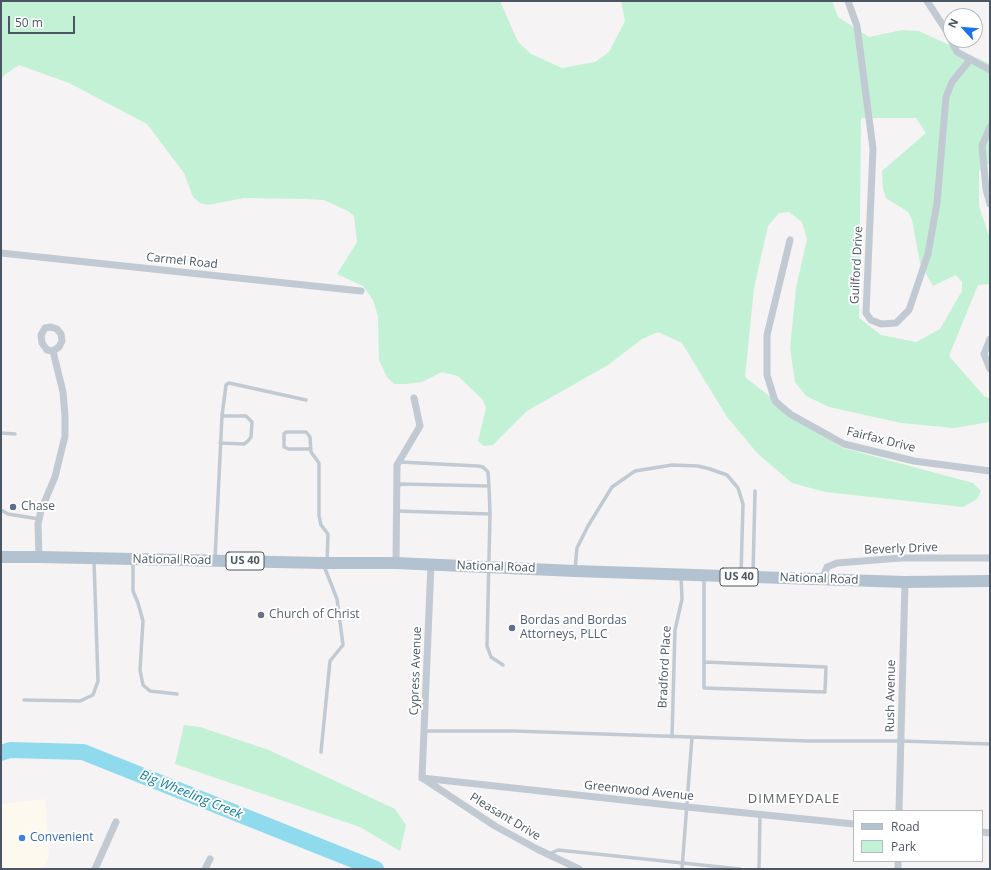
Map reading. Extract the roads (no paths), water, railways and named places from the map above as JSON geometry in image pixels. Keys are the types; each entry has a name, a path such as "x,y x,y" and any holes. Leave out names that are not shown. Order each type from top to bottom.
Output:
{"main road":[{"name":"National Road","path":"1,557 396,563 575,571 905,582 990,581"}],"street":[{"name":"Guilford Drive","path":"848,1 857,26 873,149 866,313 871,320 881,324 896,322 909,310 914,297 928,254 937,203 946,97 952,82 970,60"},
{"path":"927,1 944,27 957,52 990,70"},
{"path":"990,127 982,146 986,189 990,204"},
{"name":"Fairfax Drive","path":"790,240 767,335 767,375 775,401 790,414 844,444 914,461 990,471"},
{"name":"Carmel Road","path":"1,253 361,291"},
{"path":"990,339 984,354 990,369"},
{"path":"39,557 39,519 45,497 55,477 65,436 65,416 62,392 53,351"},
{"path":"396,563 397,465 420,426 414,398"},
{"name":"Beverly Drive","path":"822,579 827,567 837,563 901,558 990,558"},
{"name":"Cypress Avenue","path":"422,778 431,564"},
{"name":"Rush Avenue","path":"899,810 905,582"},
{"name":"Greenwood Avenue","path":"422,778 853,824"},
{"name":"Pleasant Drive","path":"422,778 495,826 580,869"},
{"path":"95,869 116,822"},
{"path":"205,869 210,859"}],"lane":[{"path":"214,560 220,443 226,385 229,383 306,400"},
{"path":"220,443 244,444 251,437 252,422 246,416 222,416"},
{"path":"310,449 289,449 284,446 284,434 286,432 306,432 310,437 311,452 319,463 319,516 321,524 328,534 325,563 337,599 343,645 330,661 322,752"},
{"path":"1,433 15,434"},
{"path":"399,462 483,467 488,472 490,514 487,646 491,657 503,665"},
{"path":"575,571 577,548 588,526 612,487 635,472 672,465 698,466 710,469 727,475 738,488 743,504 747,577"},
{"path":"396,487 401,484 489,486"},
{"path":"747,577 755,490"},
{"path":"1,510 8,514 39,519"},
{"path":"397,511 490,514"},
{"path":"24,700 80,701 93,696 98,680 94,558"},
{"path":"133,559 133,592 143,621 140,670 143,684 150,691 177,694"},
{"name":"Bradford Place","path":"672,736 675,630 682,599 681,574"},
{"path":"704,575 704,662 704,688 825,692 826,667 704,662"},
{"path":"424,731 514,731 808,741 901,741 990,744"},
{"path":"682,869 692,737"},
{"path":"759,869 760,815"},
{"path":"548,854 558,850 740,869"}],"waterway":[{"name":"Big Wheeling Creek","path":"1,753 10,750 83,752 376,869"}],"place":[{"name":"Chase","path":"13,507"},
{"name":"Church of Christ","path":"261,615"},
{"name":"Bordas and Bordas Attorneys, PLLC","path":"512,628"},
{"name":"Convenient","path":"22,838"}],"district":[{"name":"DIMMEYDALE","path":"794,799"}]}
